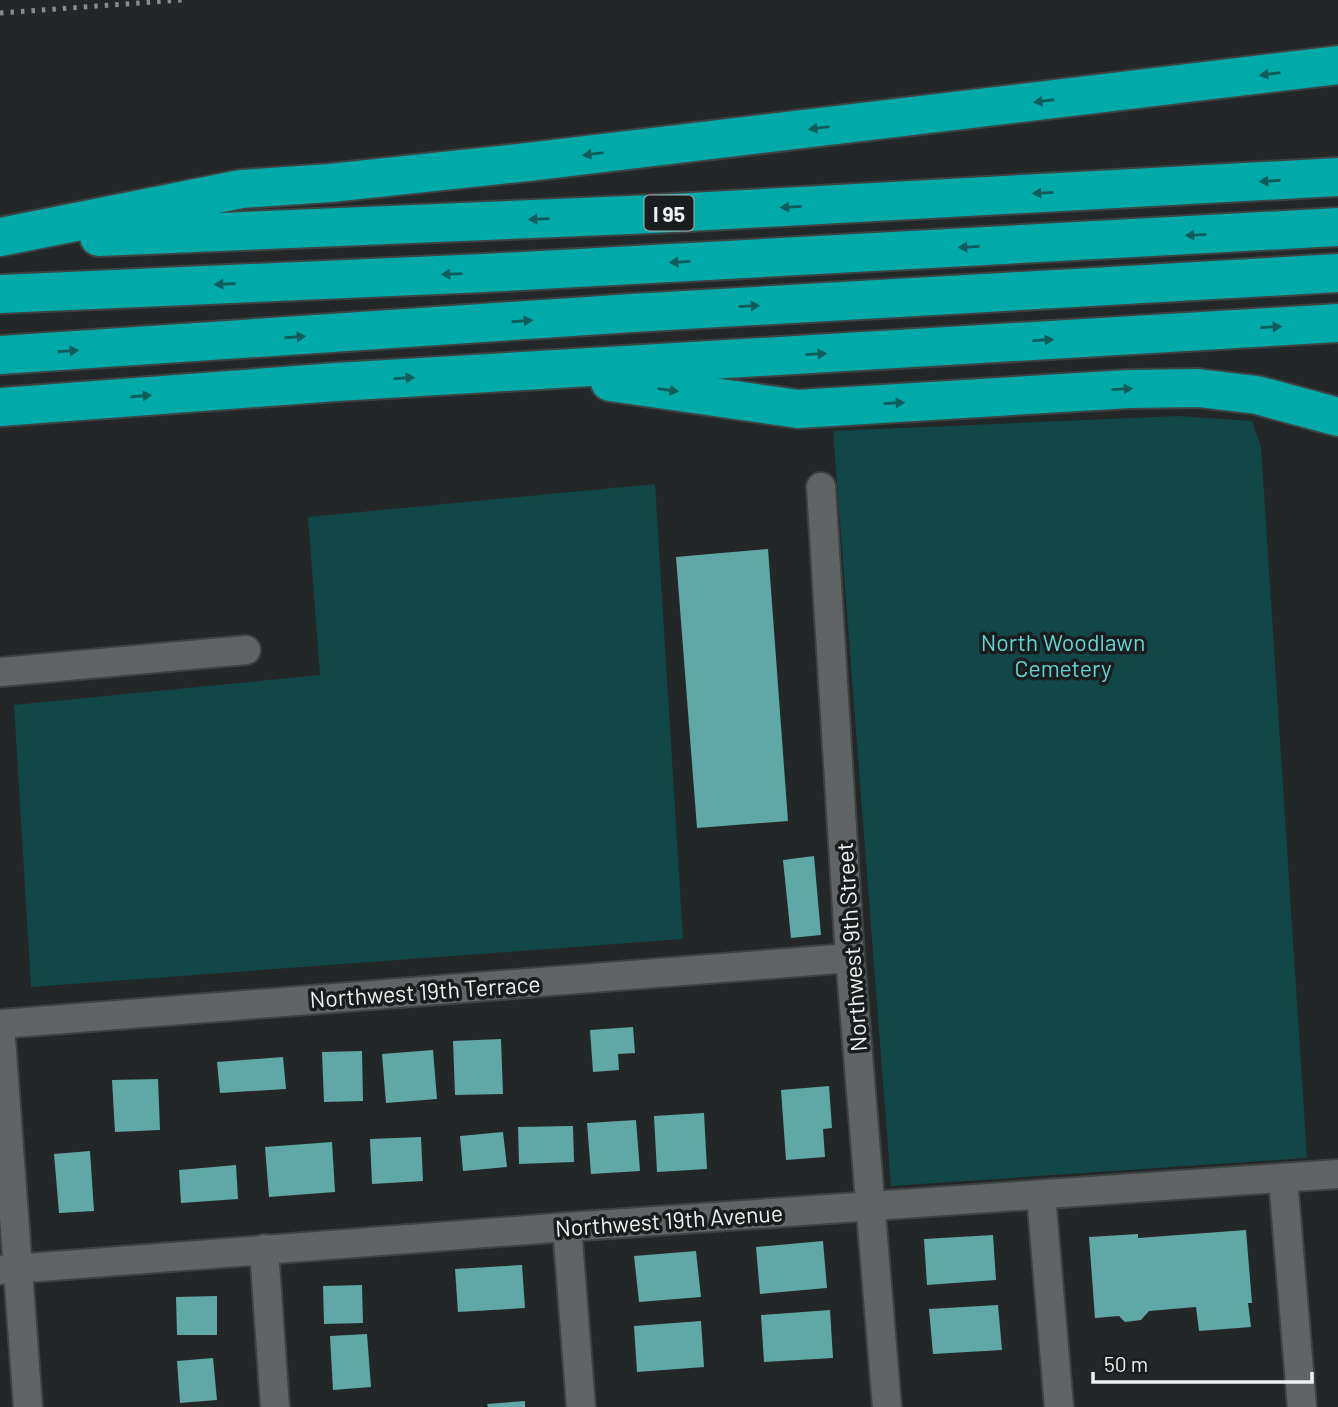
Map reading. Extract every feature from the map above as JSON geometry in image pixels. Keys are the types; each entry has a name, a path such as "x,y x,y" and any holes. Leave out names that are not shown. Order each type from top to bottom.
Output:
{"highway":[{"path":"0,239 241,189 330,183 528,162 1338,65"},
{"name":"I 95","path":"0,239 653,214 1338,177"},
{"path":"0,294 484,273 1338,227"},
{"path":"0,355 632,313 1338,273"},
{"path":"0,407 528,371 1338,323"},
{"path":"528,371 798,409 1167,388 1230,390 1338,417"}],"street":[{"name":"Northwest 9th Street","path":"821,487 850,958 887,1407"},
{"path":"0,672 246,650"},
{"name":"Northwest 19th Terrace","path":"0,1024 850,958"},
{"path":"0,1024 9,1269 28,1407"},
{"name":"Northwest 19th Avenue","path":"9,1269 567,1227 1338,1174"},
{"path":"1283,1178 1302,1407"},
{"path":"1041,1195 1059,1407"},
{"path":"567,1227 581,1407"},
{"path":"264,1250 275,1407"}],"green space":[{"name":"North Woodlawn Cemetery","path":"1178,416 1252,421 1261,447 1307,1158 891,1186 833,431"},
{"path":"655,484 683,939 31,987 14,705 320,675 308,517"}],"building":[{"path":"768,549 788,821 697,828 676,557"},
{"path":"814,856 821,935 791,938 783,860"},
{"path":"633,1027 635,1053 618,1054 619,1070 593,1072 590,1030"},
{"path":"501,1039 503,1094 455,1095 453,1041"},
{"path":"433,1050 437,1099 386,1103 382,1054"},
{"path":"362,1051 363,1101 324,1102 322,1052"},
{"path":"283,1057 286,1089 220,1093 217,1062"},
{"path":"158,1079 160,1130 115,1132 112,1080"},
{"path":"829,1086 832,1128 823,1129 825,1157 786,1160 781,1090"},
{"path":"704,1113 707,1169 657,1172 654,1116"},
{"path":"636,1120 640,1171 591,1174 587,1123"},
{"path":"573,1126 574,1162 519,1164 518,1127"},
{"path":"503,1132 507,1167 463,1171 460,1136"},
{"path":"421,1137 423,1181 372,1184 370,1139"},
{"path":"332,1142 335,1192 269,1197 265,1147"},
{"path":"90,1151 94,1211 59,1213 54,1154"},
{"path":"236,1165 238,1199 181,1203 179,1170"},
{"path":"1246,1230 1252,1303 1248,1303 1251,1327 1199,1331 1196,1307 1149,1311 1141,1320 1125,1322 1119,1316 1095,1318 1089,1237 1138,1234 1138,1238"},
{"path":"993,1235 996,1280 927,1285 924,1239"},
{"path":"823,1241 827,1288 760,1294 756,1247"},
{"path":"696,1251 701,1297 639,1302 634,1256"},
{"path":"522,1265 525,1308 458,1312 455,1269"},
{"path":"362,1285 363,1323 324,1324 323,1286"},
{"path":"217,1296 217,1335 177,1335 176,1297"},
{"path":"998,1305 1002,1350 933,1354 929,1309"},
{"path":"830,1310 833,1358 764,1362 761,1315"},
{"path":"701,1321 704,1367 637,1372 634,1326"},
{"path":"367,1334 371,1387 333,1390 330,1336"},
{"path":"213,1358 217,1400 180,1403 177,1361"},
{"path":"525,1401 525,1407 488,1407 487,1404"}],"railway":[{"path":"0,13 182,0"}]}
